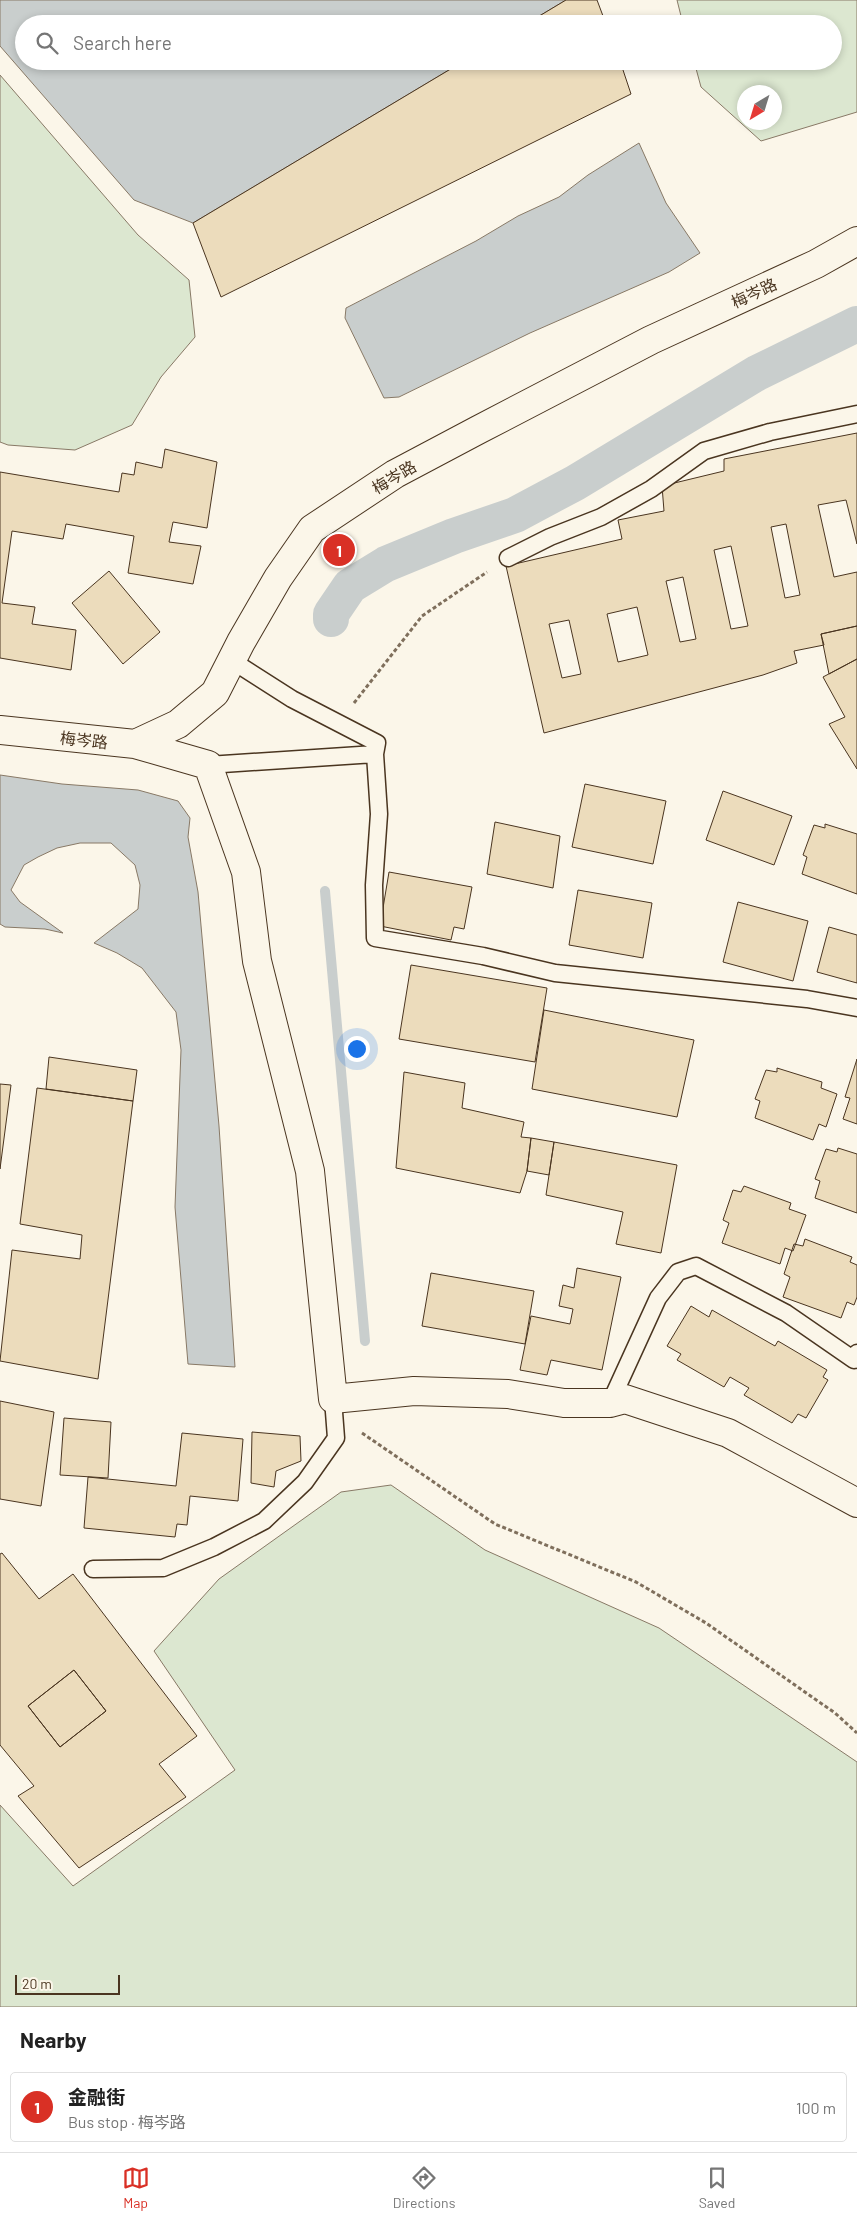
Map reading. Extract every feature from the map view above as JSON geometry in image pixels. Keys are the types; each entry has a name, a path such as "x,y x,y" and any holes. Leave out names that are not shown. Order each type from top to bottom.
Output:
{"street":[{"name":"梅岑路","path":"0,730 135,744 178,724 215,693 231,660 278,578 312,529 395,474 651,340 816,264 857,241"},
{"path":"135,744 208,765 246,872 257,961 310,1171 333,1399 414,1391 508,1394 564,1403 610,1403 625,1399 728,1433 857,1502"}],"lane":[{"path":"508,558 550,537 601,517 650,489 704,451 770,432 857,414"},
{"path":"231,660 292,699 377,743 379,814 374,885 375,938 483,956 555,973 807,999 857,1008"},
{"path":"208,765 376,754"},
{"path":"610,1403 658,1298 678,1272 696,1266 786,1313 854,1360 857,1353"},
{"path":"93,1569 163,1568 214,1547 264,1521 305,1482 336,1438 333,1399"}],"path":[{"path":"339,723 422,616 508,558"},
{"path":"333,1399 367,1438 495,1524 636,1582 706,1623 835,1713 857,1733"}],"green space":[{"path":"677,0 857,0 857,112 761,141 749,130 782,130 782,85 737,85 737,119 701,87 696,70 842,70 842,15 681,15"},
{"path":"0,75 138,235 189,280 195,337 161,377 132,425 75,450 8,445 0,442"},
{"path":"391,1485 485,1550 659,1628 857,1762 857,2007 0,2007 0,1805 73,1886 235,1770 154,1651 219,1579 341,1492"}],"shaded area":[{"path":"0,0 566,0 541,15 15,15 15,63 0,46"},
{"path":"21,70 449,70 193,223 134,200"},
{"path":"639,143 666,203 700,253 669,272 530,333 399,397 384,398 345,318 346,308 476,241 518,216 559,197 588,175"},
{"path":"0,775 62,784 138,790 178,801 190,818 188,837 198,892 219,1126 235,1367 188,1364 175,1207 181,1050 176,1012 142,968 117,953 94,943 138,909 140,885 135,865 111,843 80,843 57,848 24,865 11,890 20,902 63,933 45,929 5,927 0,924"}],"building":[{"path":"566,0 597,0 603,15 541,15"},
{"path":"449,70 623,70 631,94 221,297 193,223"},
{"path":"857,433 857,544 846,500 818,505 834,577 857,572 857,626 821,634 824,645 794,651 797,663 763,675 544,733 506,566 622,539 618,520 664,511 662,486 724,471 724,459","holes":["786,524 800,595 785,598 771,527","731,546 748,626 731,629 714,550","683,577 696,639 680,642 666,581","637,607 648,655 618,662 607,614","569,620 581,674 562,678 549,624"]},
{"path":"165,449 217,462 207,528 173,522 169,542 201,546 193,584 128,573 134,536 66,524 63,539 12,531 2,603 35,607 32,624 76,630 71,670 0,658 0,472 119,492 122,473 134,475 136,462 162,468"},
{"path":"109,571 160,632 123,664 72,603"},
{"path":"857,626 857,659 829,674 821,634"},
{"path":"857,659 857,769 829,724 845,717 823,677"},
{"path":"585,784 666,801 653,864 572,847"},
{"path":"723,791 792,816 774,865 706,840"},
{"path":"495,822 560,836 553,888 487,874"},
{"path":"825,824 857,834 857,894 802,874 807,857 803,855 814,825 825,828"},
{"path":"389,872 472,887 464,929 454,927 451,940 380,926"},
{"path":"578,890 652,903 643,958 569,945"},
{"path":"738,902 808,921 793,981 723,962"},
{"path":"829,927 857,935 857,983 817,972"},
{"path":"411,965 547,988 535,1062 399,1039"},
{"path":"544,1010 694,1040 677,1117 532,1089"},
{"path":"49,1057 137,1070 133,1101 46,1089"},
{"path":"857,1059 857,1124 843,1119 850,1098 845,1097"},
{"path":"777,1068 822,1082 821,1088 837,1094 826,1127 819,1124 813,1140 755,1118 760,1101 755,1099 766,1070 777,1072"},
{"path":"404,1072 465,1083 462,1108 524,1122 521,1137 531,1138 527,1171 520,1193 396,1168"},
{"path":"0,1084 11,1085 0,1169"},
{"path":"37,1088 133,1101 98,1379 0,1361 12,1250 80,1259 82,1235 20,1224"},
{"path":"531,1138 554,1142 549,1175 527,1171"},
{"path":"554,1142 677,1165 661,1253 616,1244 623,1212 546,1195"},
{"path":"838,1148 857,1154 857,1213 815,1198 820,1181 815,1179 826,1149 837,1152"},
{"path":"744,1186 791,1203 789,1209 806,1215 793,1251 785,1248 780,1264 722,1243 729,1223 723,1220 733,1190 741,1192"},
{"path":"805,1239 852,1257 850,1262 857,1265 857,1297 854,1305 847,1302 841,1318 783,1297 790,1277 784,1274 794,1244 803,1246"},
{"path":"577,1268 621,1277 602,1370 551,1360 547,1375 520,1370 531,1316 570,1324 573,1309 559,1306 563,1285 574,1288"},
{"path":"431,1273 534,1291 525,1344 422,1326"},
{"path":"691,1306 709,1317 712,1310 775,1346 778,1341 827,1370 823,1377 828,1380 806,1418 798,1414 792,1423 744,1395 749,1388 730,1377 724,1387 677,1360 681,1354 667,1346"},
{"path":"0,1401 54,1412 41,1506 0,1499"},
{"path":"64,1418 111,1422 108,1478 60,1475"},
{"path":"252,1432 300,1436 301,1461 276,1471 274,1487 251,1483"},
{"path":"182,1433 243,1439 238,1501 190,1496 187,1525 177,1524 175,1537 84,1528 88,1477 176,1486"},
{"path":"2,1553 39,1599 73,1574 197,1736 159,1764 186,1797 79,1868 18,1796 34,1786 0,1745 0,1554","holes":["74,1670 106,1711 60,1747 28,1706"]},
{"path":"74,1670 106,1711 60,1747 28,1706"}],"waterway":[{"path":"331,619 331,614 350,586 386,564 454,536 515,515 575,483 757,373 857,324"},
{"path":"325,891 365,1341"}],"place":[{"name":"金融街","path":"339,550"}]}
